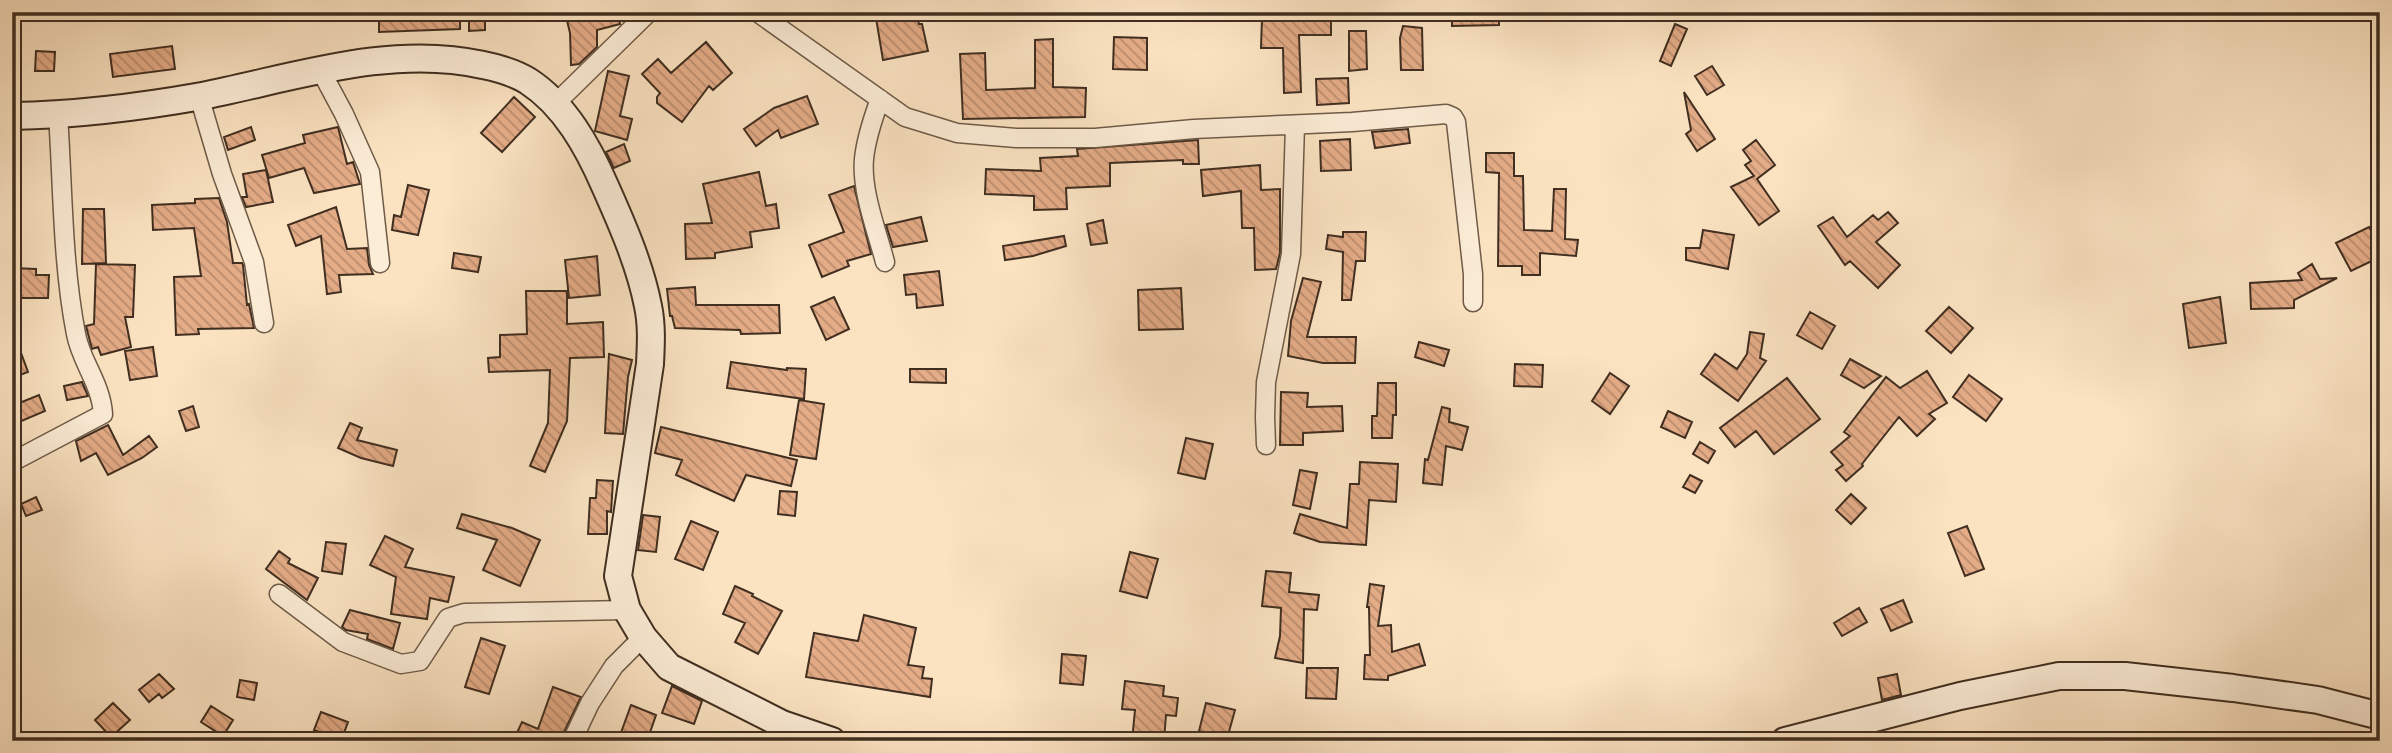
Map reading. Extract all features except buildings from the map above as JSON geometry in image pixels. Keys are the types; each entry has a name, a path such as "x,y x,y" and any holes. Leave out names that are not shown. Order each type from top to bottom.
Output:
{"street":[{"path":"555,104 649,12"},
{"path":"757,12 905,117 957,133 1016,138 1095,138 1194,129 1446,114 1456,122 1473,274 1473,302"},
{"path":"12,116 58,115 199,96 374,60 458,59 496,68 527,81 555,104 584,142 621,222 648,305 652,332 650,364 618,576 627,610 643,637 669,667 782,724 832,741"},
{"path":"321,71 370,172 380,263"},
{"path":"199,96 222,174 254,262 264,323"},
{"path":"880,99 871,124 864,160 869,201 885,262"},
{"path":"12,462 103,414 102,397 76,337 69,282 58,115"},
{"path":"1266,445 1266,382 1291,254 1295,125"},
{"path":"279,594 343,642 401,664 420,661 448,618 464,613 627,610"},
{"path":"572,741 590,703 614,666 643,637"},
{"path":"1785,741 1960,696 2059,676 2124,676 2233,688 2318,700 2380,716"}]}
